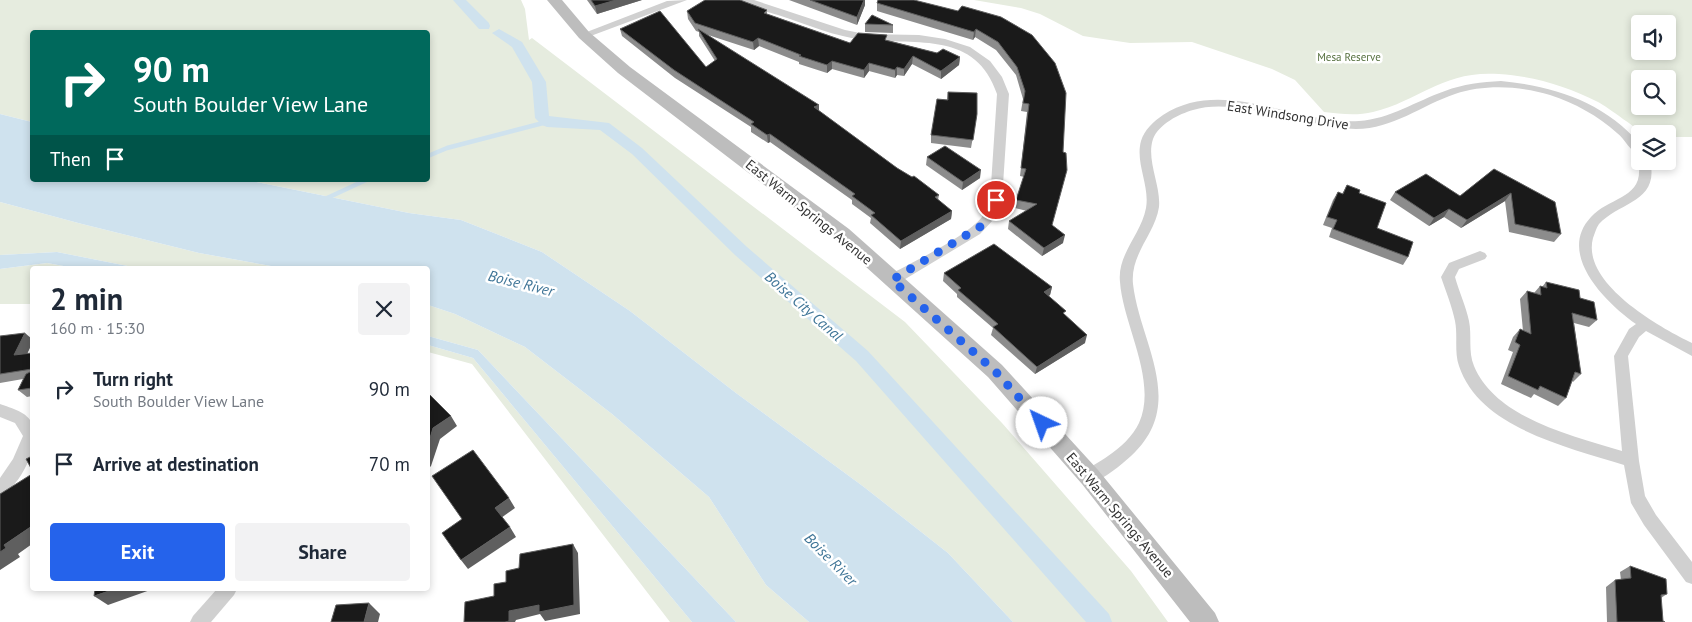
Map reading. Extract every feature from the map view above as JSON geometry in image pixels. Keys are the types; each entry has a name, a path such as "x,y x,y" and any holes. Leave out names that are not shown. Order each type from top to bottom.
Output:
{"street":[{"name":"East Warm Springs Avenue","path":"554,0 584,35 624,70 842,234 995,371 1090,476 1206,622"},
{"path":"584,35 682,0"},
{"path":"744,0 857,36 919,38 941,41 966,49 986,63 997,76 1003,94 996,200 992,214 972,234 892,280"},
{"name":"East Windsong Drive","path":"1090,476 1113,463 1127,451 1149,422 1153,402 1152,382 1126,280 1128,259 1150,221 1153,199 1144,153 1148,136 1160,121 1180,110 1201,105 1220,104 1243,106 1338,124 1374,124 1404,114 1448,93 1469,86 1508,84 1552,93 1592,110 1620,129 1631,139"},
{"path":"1646,170 1647,174 1638,192 1604,213 1590,226 1584,242 1586,258 1600,282 1614,299 1645,324 1692,350"},
{"path":"1480,256 1454,266 1448,278 1462,321 1463,352 1468,369 1479,388 1498,406 1531,428 1630,461"},
{"path":"1645,324 1634,333 1621,356 1630,461 1637,498 1650,520 1692,576"},
{"path":"0,410 20,419 30,434"},
{"path":"0,488 21,462 30,438"},
{"path":"199,622 226,591"}],"green space":[{"path":"0,0 521,0 525,9 529,40 532,38 905,322 1002,423 1131,571 1168,622 1013,622 948,553 864,487 736,393 630,311 542,252 461,220 409,213 257,182 430,182 430,30 30,30 30,122 0,114"},
{"name":"Mesa Reserve","path":"974,0 1692,0 1692,137 1676,137 1676,125 1632,125 1602,104 1574,91 1550,83 1499,74 1479,74 1447,81 1390,107 1373,112 1342,114 1324,112 1295,80 1272,69 1192,42 1130,43 1083,36 1040,14 1021,8"},
{"path":"0,202 199,253 271,266 128,266 57,252 0,255"},
{"path":"47,263 64,266 30,266 30,304 0,304 0,269"},
{"path":"430,306 455,314 525,347 612,414 709,497 766,585 809,622 736,622 478,350 430,337"},
{"path":"430,346 473,358 692,622 670,622 472,364 430,353"}],"water":[{"name":"Boise River","path":"0,114 30,122 30,182 257,182 409,213 461,220 542,252 630,311 736,393 864,487 948,553 1013,622 809,622 766,585 709,497 612,414 525,347 455,314 430,306 430,266 271,266 199,253 0,202"},
{"path":"57,252 128,266 64,266 47,263 0,269 0,255"},
{"path":"430,337 478,350 736,622 692,622 473,358 430,346"}],"building":[{"path":"591,0 616,0 595,6"},
{"path":"705,0 740,0 767,10 764,13 850,43 858,33 887,35 885,40 937,53 943,49 960,57 941,71 913,56 904,69 897,67 895,70 869,63 864,70 832,61 827,65 799,56 801,55 758,38 753,42 695,23 687,11"},
{"path":"810,0 864,0 857,17"},
{"path":"878,0 914,0 958,11 962,6 1001,17 1032,35 1055,63 1066,93 1063,152 1066,153 1067,170 1052,225 1065,235 1044,248 1009,221 1037,204 1016,200 1026,169 1021,168 1029,104 1023,103 1025,91 1017,67 998,42 976,29 974,32 877,3"},
{"path":"660,11 706,67 717,59 698,29 819,105 814,107 897,168 912,177 914,176 939,195 935,197 952,211 901,241 871,215 875,213 852,196 855,194 770,134 767,135 751,124 754,122 674,70 620,29"},
{"path":"872,15 893,25 865,24"},
{"path":"948,92 977,93 977,114 973,140 931,135 937,99 948,100"},
{"path":"945,146 981,170 963,182 927,157"},
{"path":"1494,169 1555,202 1561,234 1515,224 1511,193 1467,220 1449,209 1434,218 1395,192 1426,174 1460,196"},
{"path":"1347,185 1360,190 1359,193 1386,203 1377,228 1413,242 1408,257 1333,229 1337,220 1327,217 1338,192 1343,194"},
{"path":"994,244 1052,287 1044,292 1066,311 1063,313 1087,335 1037,367 993,327 998,324 958,290 961,288 944,273"},
{"path":"1546,282 1579,290 1580,298 1594,302 1597,320 1572,313 1581,374 1575,372 1566,398 1540,386 1538,390 1508,376 1520,345 1515,342 1520,329 1531,334 1527,291 1541,295 1540,286 1547,288"},
{"path":"25,333 14,355 30,353 30,369 0,374 0,336"},
{"path":"30,372 30,388 18,390 26,374"},
{"path":"430,395 451,416 433,428 430,438"},
{"path":"473,450 509,498 495,508 510,527 461,560 442,533 462,519 432,476"},
{"path":"30,457 30,466 26,459"},
{"path":"30,475 30,527 4,545 6,548 0,552 0,494"},
{"path":"573,544 574,605 539,612 539,605 509,611 509,621 505,622 464,622 465,602 494,596 494,584 506,582 506,571 519,568 520,554"},
{"path":"1630,566 1666,579 1667,594 1661,595 1663,621 1665,622 1617,622 1615,580 1631,578"},
{"path":"95,591 109,591 94,596"},
{"path":"369,603 364,622 331,622 336,605"}],"waterway":[{"name":"Boise City Canal","path":"459,0 484,26"},
{"name":"Boise City Canal","path":"499,33 517,45 539,82 542,118 547,122 604,126 637,151 741,251 862,356 1101,622"},
{"path":"430,155 447,148 547,122"},
{"path":"325,199 362,182"}],"route":[{"path":"996,200 992,214 972,234 892,280 995,371 1042,423"}]}
